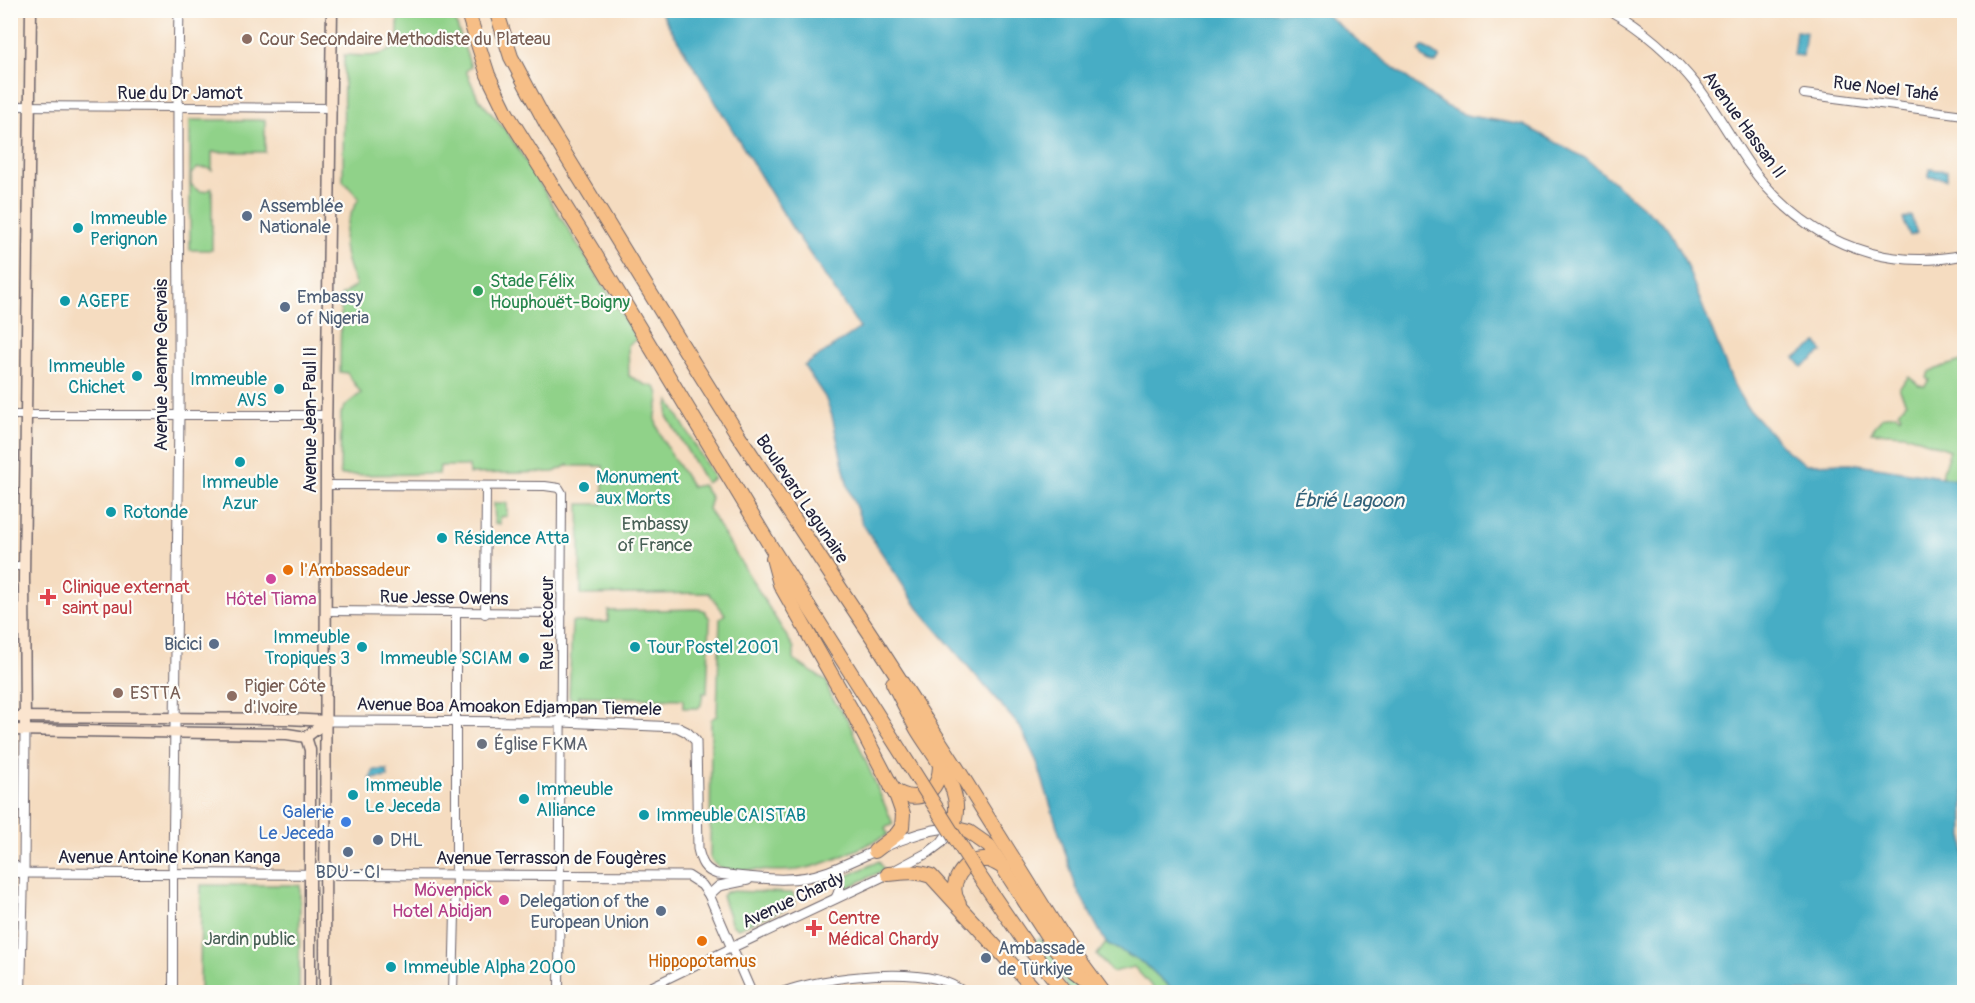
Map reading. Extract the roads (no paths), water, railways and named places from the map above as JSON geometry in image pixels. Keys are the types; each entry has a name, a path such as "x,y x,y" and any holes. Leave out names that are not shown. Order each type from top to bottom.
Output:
{"highway":[{"path":"466,10 488,75 507,114 596,256 771,547 978,874 1026,944 1065,993"},
{"name":"Boulevard Lagunaire","path":"496,10 511,57 546,123 737,433 873,638 1061,935 1103,993"},
{"path":"771,547 780,584 852,711 903,814 902,827 888,842 875,851"},
{"path":"873,638 888,675 952,788 955,800 955,820 952,828 969,832 989,846 1063,959 1075,972 1103,993"},
{"path":"892,789 910,797 926,793 937,781 940,764"},
{"path":"967,915 955,897 955,883 962,869 974,862 985,860 1005,869"},
{"path":"888,874 922,872 931,876 1037,993"}],"main road":[{"path":"25,730 31,10"},
{"name":"Avenue Jean-Paul II","path":"326,993 326,485 333,10"},
{"path":"10,717 327,721"},
{"path":"10,730 287,734 306,737 327,721"},
{"path":"306,737 310,750 310,993"}],"street":[{"name":"Avenue Jeanne Gervais","path":"173,870 179,414 177,208 179,10"},
{"name":"Avenue Hassan II","path":"1609,10 1641,31 1676,62 1698,87 1750,165 1774,195 1796,216 1821,234 1849,247 1876,255 1905,259 1965,255"},
{"name":"Rue Noel Tahé","path":"1803,94 1965,115"},
{"name":"Rue du Dr Jamot","path":"10,106 332,108"},
{"path":"10,415 327,415"},
{"name":"Rue Lecoeur","path":"326,485 545,486 560,488 562,493 562,722 559,993"},
{"path":"485,614 486,486"},
{"path":"10,566 25,566"},
{"name":"Rue Jesse Owens","path":"326,611 562,614"},
{"path":"453,993 456,874 456,614"},
{"name":"Avenue Boa Amoakon Edjampan Tiemele","path":"327,721 562,722 677,727 691,735 696,741 698,849"},
{"path":"21,993 25,730"},
{"path":"698,849 704,867 709,872 794,879 826,873 875,851 935,829 952,828"},
{"name":"Avenue Chardy","path":"640,993 888,874 936,848 952,828"},
{"path":"688,876 695,867 698,849"},
{"path":"10,861 24,873"},
{"path":"173,870 173,993"},
{"name":"Avenue Antoine Konan Kanga","path":"10,873 173,870 327,874"},
{"path":"826,873 836,876 840,881 840,889 836,898"},
{"name":"Avenue Terrasson de Fougères","path":"327,874 688,876 702,885 709,896 751,993"},
{"path":"709,896 719,886 765,878"},
{"path":"782,993 828,979 893,975 944,982 964,993"}],"water":[{"name":"Ébrié Lagoon","path":"660,11 1322,11 1362,44 1441,103 1457,112 1524,125 1585,158 1669,229 1682,254 1734,386 1746,406 1787,451 1806,464 1851,463 1953,479 1964,484 1964,992 1175,992 1145,964 1106,943 1076,887 1037,762 1020,727 918,608 862,523 848,487 832,416 825,397 804,366 860,328 791,226"},
{"path":"1796,31 1806,32 1803,56 1793,55"},
{"path":"1423,46 1440,57 1436,63 1422,56 1419,51"},
{"path":"1929,169 1947,171 1947,179 1929,177"},
{"path":"1911,216 1917,233 1910,236 1903,219"},
{"path":"1817,343 1823,352 1802,367 1795,358"},
{"path":"374,770 387,770 388,777 370,779"}],"place":[{"name":"Cour Secondaire Methodiste du Plateau","path":"247,39"},
{"name":"Assemblée Nationale","path":"247,216"},
{"name":"Immeuble Perignon","path":"78,228"},
{"name":"Stade Félix Houphouët-Boigny","path":"478,291"},
{"name":"AGEPE","path":"65,301"},
{"name":"Embassy of Nigeria","path":"285,307"},
{"name":"Immeuble Chichet","path":"137,376"},
{"name":"Immeuble AVS","path":"279,389"},
{"name":"Immeuble Azur","path":"240,462"},
{"name":"Monument aux Morts","path":"584,487"},
{"name":"Rotonde","path":"111,512"},
{"name":"Résidence Atta","path":"442,538"},
{"name":"l'Ambassadeur","path":"288,570"},
{"name":"Hôtel Tiama","path":"271,579"},
{"name":"Clinique externat saint paul","path":"48,597"},
{"name":"Bicici","path":"214,644"},
{"name":"Immeuble Tropiques 3","path":"362,647"},
{"name":"Tour Postel 2001","path":"635,647"},
{"name":"Immeuble SCIAM","path":"524,658"},
{"name":"ESTTA","path":"118,693"},
{"name":"Pigier Côte d'Ivoire","path":"232,696"},
{"name":"Église FKMA","path":"482,744"},
{"name":"Immeuble Le Jeceda","path":"353,795"},
{"name":"Immeuble Alliance","path":"524,799"},
{"name":"Immeuble CAISTAB","path":"644,815"},
{"name":"Galerie Le Jeceda","path":"346,822"},
{"name":"DHL","path":"378,840"},
{"name":"BDU - CI","path":"348,852"},
{"name":"Mövenpick Hotel Abidjan","path":"504,900"},
{"name":"Delegation of the European Union","path":"661,911"},
{"name":"Centre Médical Chardy","path":"814,928"},
{"name":"Hippopotamus","path":"702,941"},
{"name":"Ambassade de Türkiye","path":"986,958"},
{"name":"Immeuble Alpha 2000","path":"391,967"}],"park label":[{"name":"Embassy of France","path":"655,534"},
{"name":"Jardin public","path":"250,939"}]}
